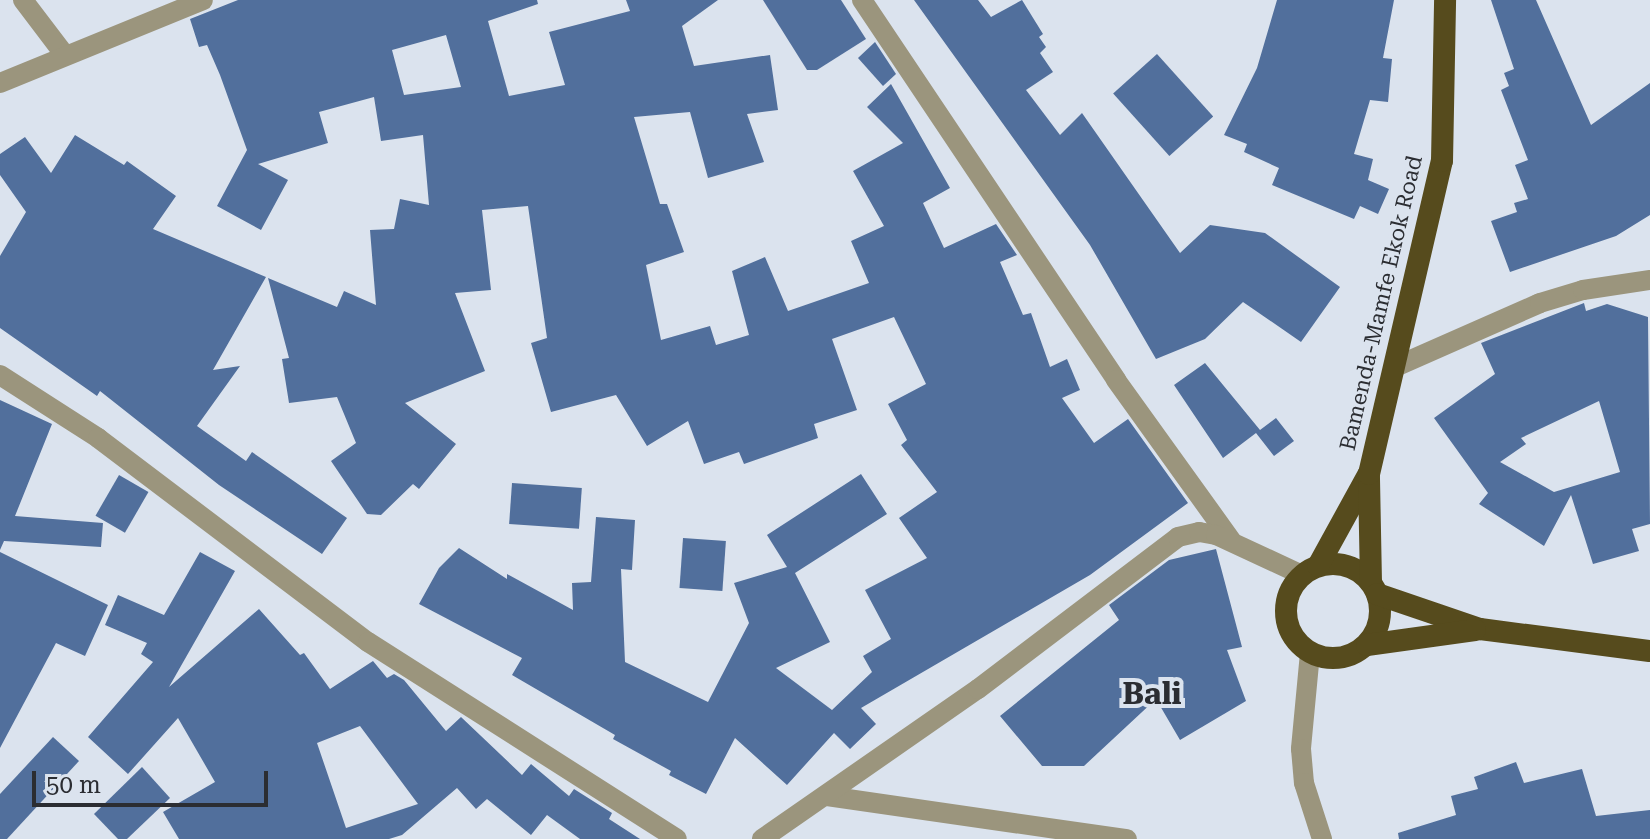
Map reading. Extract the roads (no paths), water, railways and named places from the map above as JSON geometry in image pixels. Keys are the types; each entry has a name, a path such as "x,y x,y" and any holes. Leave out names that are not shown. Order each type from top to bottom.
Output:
{"highway":[{"name":"Bamenda-Mamfe Ekok Road","path":"1369,474 1442,161 1445,0"},
{"path":"1369,474 1310,571 1291,589 1288,624 1310,653 1330,658 1350,656 1367,645 1480,629"},
{"path":"1367,645 1381,611 1374,588 1369,474"},
{"path":"1310,571 1337,564 1374,588 1480,629 1650,651"}],"street":[{"path":"23,0 64,54"},
{"path":"0,83 64,54 203,0"},
{"path":"862,0 1116,380 1231,540"},
{"path":"1395,367 1540,303 1583,290 1650,280"},
{"path":"0,375 98,438 368,642 677,839"},
{"path":"762,839 827,796 1178,537 1199,532 1231,540 1310,571"},
{"path":"1310,653 1301,749 1304,783 1322,839"},
{"path":"827,796 1127,839"}],"district":[{"name":"Bali","path":"1152,694"}]}
